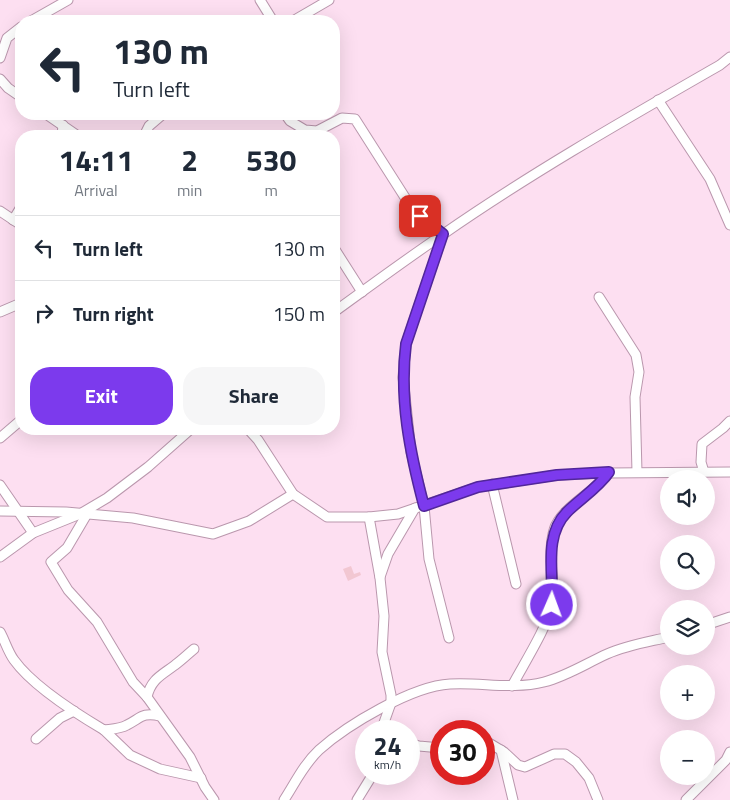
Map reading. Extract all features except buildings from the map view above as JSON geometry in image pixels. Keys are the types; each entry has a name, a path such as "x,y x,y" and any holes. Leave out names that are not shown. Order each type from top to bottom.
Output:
{"street":[{"path":"42,15 68,0"},
{"path":"260,0 269,15"},
{"path":"304,15 329,0"},
{"path":"0,58 7,38 15,32"},
{"path":"340,308 443,234 537,173 730,57"},
{"path":"0,79 15,93"},
{"path":"658,100 710,179 730,223"},
{"path":"340,119 356,119 406,199 420,216 443,234"},
{"path":"54,120 69,130"},
{"path":"147,130 156,120"},
{"path":"289,120 305,130"},
{"path":"317,130 338,120"},
{"path":"63,126 63,130"},
{"path":"0,211 13,220 15,217"},
{"path":"443,234 406,344 404,362 406,412 411,452 429,559 449,638"},
{"path":"340,257 362,292"},
{"path":"599,297 636,355 639,372 636,397 637,472"},
{"path":"0,312 15,306"},
{"path":"703,470 700,462 702,444 730,421"},
{"path":"0,438 15,425"},
{"path":"0,557 33,533 83,514 148,466 183,435"},
{"path":"253,435 293,494 327,518 398,514 466,490 492,484 557,475 660,472"},
{"path":"512,686 544,627 552,605 554,530 566,513 600,483 609,472"},
{"path":"715,472 730,472"},
{"path":"492,484 516,584"},
{"path":"0,485 33,533"},
{"path":"0,511 133,518 213,534 249,520 293,494"},
{"path":"380,578 388,554 420,507"},
{"path":"83,514 67,548 51,562 68,590 97,622 133,682 147,697 190,757 214,800"},
{"path":"369,517 380,578 384,616 382,652 391,703 386,720"},
{"path":"715,623 730,617"},
{"path":"0,632 14,660 74,711 104,730 130,755 160,769 201,778"},
{"path":"284,800 306,764 319,750 391,703 416,692 442,685 512,686 544,682 625,647 660,639"},
{"path":"147,697 149,687 159,676 175,666 194,649"},
{"path":"36,739 60,718 74,711"},
{"path":"104,730 128,725 137,718 149,714 160,716"},
{"path":"495,746 518,765 524,767 554,754 565,754 576,762 589,778 598,800"},
{"path":"501,750 513,800"},
{"path":"686,800 726,760 730,752"},
{"path":"357,800 366,785"}],"route":[{"path":"420,216 443,234 406,344 404,362 403,377 411,452 424,506 478,487 557,475 609,472 604,480 566,513 554,530 552,540 552,605"}]}
